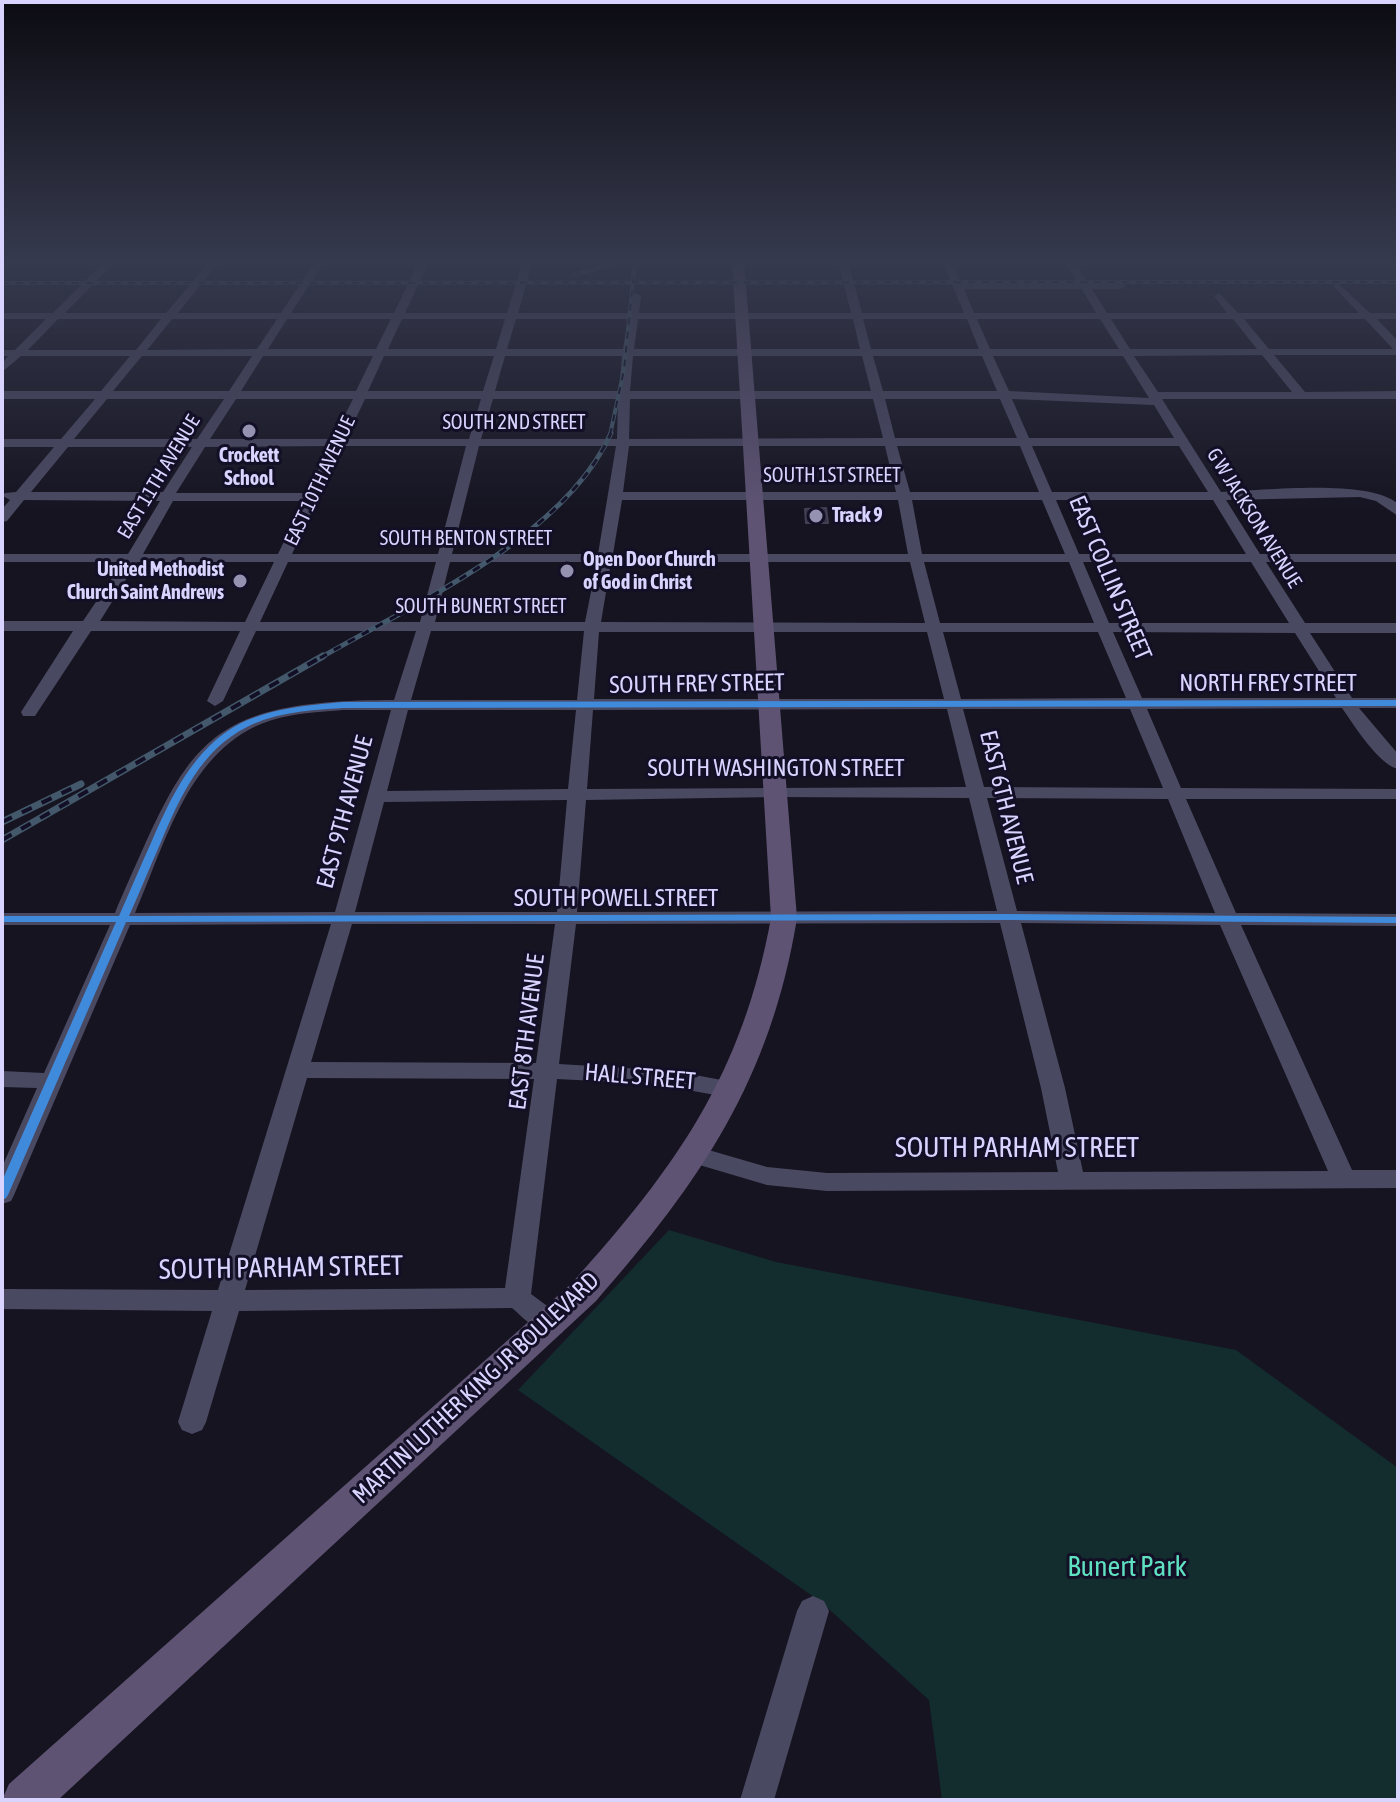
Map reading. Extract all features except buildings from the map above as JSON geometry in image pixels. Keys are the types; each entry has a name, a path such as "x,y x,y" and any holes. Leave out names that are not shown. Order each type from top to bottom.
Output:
{"main road":[{"name":"MARTIN LUTHER KING JR BOULEVARD","path":"25,1800 552,1325 622,1251 695,1155 732,1090 767,1007 784,918 744,345"}],"street":[{"path":"2,369 26,345"},
{"path":"2,518 146,345"},
{"name":"EAST 11TH AVENUE","path":"29,712 79,633 87,626 133,558 200,444 266,345"},
{"name":"EAST 10TH AVENUE","path":"215,701 385,345"},
{"name":"EAST 9TH AVENUE","path":"192,1422 343,920 400,705 433,608 443,558 504,345"},
{"name":"EAST 8TH AVENUE","path":"517,1298 566,919 592,627 623,443 630,345"},
{"name":"EAST 6TH AVENUE","path":"864,345 1053,1088 1072,1179"},
{"name":"EAST COLLIN STREET","path":"984,345 1103,628 1139,703 1229,921 1344,1179"},
{"name":"G W JACKSON AVENUE","path":"1123,345 1347,703 1375,741 1398,764"},
{"path":"1258,345 1301,395"},
{"path":"2,353 1398,350"},
{"path":"2,395 1005,395 1156,399 1398,395"},
{"name":"SOUTH 2ND STREET","path":"2,443 1182,442"},
{"path":"2,496 313,497"},
{"name":"SOUTH 1ST STREET","path":"616,496 1379,496 1390,501 1398,512"},
{"name":"SOUTH BENTON STREET","path":"2,558 1398,558"},
{"name":"SOUTH BUNERT STREET","path":"2,626 1398,628"},
{"name":"SOUTH FREY STREET","path":"121,918 190,772 227,733 258,719 324,706 1139,703"},
{"name":"NORTH FREY STREET","path":"1139,703 1398,703"},
{"name":"SOUTH WASHINGTON STREET","path":"376,797 977,791 1398,794"},
{"name":"SOUTH POWELL STREET","path":"2,919 1008,917 1398,920"},
{"path":"2,1195 121,918"},
{"name":"HALL STREET","path":"297,1070 546,1071 675,1079 709,1083 732,1090"},
{"path":"2,1079 52,1081"},
{"name":"SOUTH PARHAM STREET","path":"695,1155 767,1176 793,1180 1398,1179"},
{"path":"517,1298 552,1325"},
{"name":"SOUTH PARHAM STREET","path":"2,1299 230,1301 517,1298"},
{"path":"757,1800 813,1611"}],"green space":[{"name":"Bunert Park","path":"669,1230 776,1262 1236,1350 1398,1468 1398,1800 942,1800 929,1700 821,1602 518,1390"}],"railway":[{"path":"610,435 627,345"},
{"path":"320,658 442,590 524,535 559,504 589,470 610,435"},
{"path":"2,840 323,656"},
{"path":"2,822 81,784"}],"cycle path":[{"path":"2,1195 175,799 207,753 224,737 264,717 343,705 1398,703"},
{"path":"2,919 1008,917 1398,920"}],"place":[{"name":"Crockett School","path":"249,431"},
{"name":"Track 9","path":"816,516"},
{"name":"Open Door Church of God in Christ","path":"567,571"},
{"name":"United Methodist Church Saint Andrews","path":"240,581"}]}
